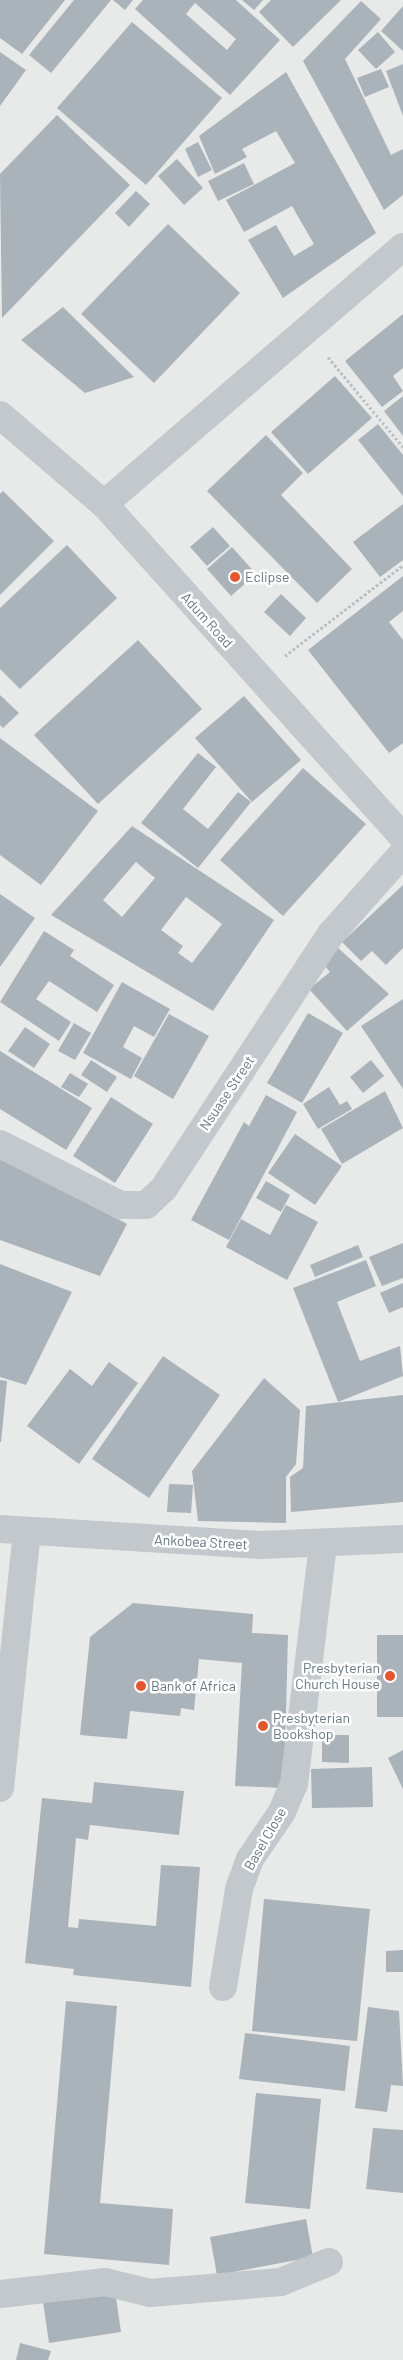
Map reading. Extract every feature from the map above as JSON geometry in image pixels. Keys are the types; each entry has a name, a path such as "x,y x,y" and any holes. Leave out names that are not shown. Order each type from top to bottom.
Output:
{"street":[{"path":"104,504 403,247"},
{"name":"Adum Road","path":"0,415 104,504 403,837"},
{"name":"Nsuase Street","path":"0,1144 120,1205 146,1205 164,1188 331,934 403,853"},
{"name":"Ankobea Street","path":"0,1529 261,1546 403,1539"},
{"path":"0,1788 27,1532"},
{"name":"Basel Close","path":"224,1987 239,1889 250,1859 282,1812 294,1784 323,1544"},
{"path":"0,2294 105,2282 150,2293 281,2282 329,2262"}],"path":[{"path":"306,332 403,447"},
{"path":"258,677 403,565"}],"shaded area":[{"path":"0,0 403,0 403,2360 0,2360"}],"building":[{"path":"0,0 65,0 22,54 0,38"},
{"path":"74,0 111,0 51,73 29,55"},
{"path":"113,0 133,0 125,10"},
{"path":"143,0 236,0 280,40 230,95 135,9","holes":["195,3 236,39 227,50 186,14"]},
{"path":"242,0 263,0 254,10"},
{"path":"271,0 341,0 293,47 259,12"},
{"path":"361,1 381,19 345,59 391,155 403,149 403,195 384,210 303,61"},
{"path":"403,6 403,51 381,31"},
{"path":"132,22 222,98 146,185 57,108"},
{"path":"378,32 395,52 376,69 358,50"},
{"path":"0,52 26,70 0,106"},
{"path":"403,64 403,116 386,71"},
{"path":"381,69 389,87 365,97 357,78"},
{"path":"286,72 376,233 283,298 248,240 276,225 294,256 314,244 292,206 244,232 226,200 295,163 276,131 242,149 247,157 215,174 199,136"},
{"path":"57,115 130,185 2,318 0,174"},
{"path":"198,142 212,170 198,177 185,149"},
{"path":"177,159 203,188 184,205 158,176"},
{"path":"244,163 254,184 218,201 208,181"},
{"path":"136,191 150,204 129,227 115,213"},
{"path":"168,224 240,293 154,383 81,314"},
{"path":"63,307 134,377 85,393 21,340"},
{"path":"403,314 403,368 393,376 403,391 382,407 345,361"},
{"path":"335,376 372,418 308,474 271,432"},
{"path":"403,396 403,436 384,411"},
{"path":"378,424 403,455 403,496 358,440"},
{"path":"266,435 303,473 281,495 352,569 317,603 207,491"},
{"path":"3,491 54,541 0,595 0,494"},
{"path":"403,504 403,560 380,577 353,542"},
{"path":"213,527 230,546 207,566 190,547"},
{"path":"67,545 117,598 20,689 0,669 0,608"},
{"path":"232,547 256,574 231,596 207,569"},
{"path":"403,576 403,611 389,622 403,640 403,743 389,753 308,650"},
{"path":"281,594 306,618 290,636 264,612"},
{"path":"138,640 202,709 98,804 34,735"},
{"path":"0,695 19,713 3,728 0,725"},
{"path":"244,696 301,760 252,802 195,738"},
{"path":"0,738 98,811 41,885 0,855"},
{"path":"198,753 216,767 183,809 208,829 238,792 251,802 198,868 141,823"},
{"path":"303,768 366,824 283,916 220,860"},
{"path":"132,826 274,920 213,1011 51,915","holes":["136,862 155,878 122,917 103,900","186,897 222,924 192,963 178,953 183,946 161,930"]},
{"path":"403,885 403,948 386,965 372,951 361,961 342,942"},
{"path":"0,894 35,918 0,967"},
{"path":"44,931 74,950 70,956 114,985 97,1012 49,981 36,999 71,1022 59,1041 0,1002"},
{"path":"336,946 389,994 347,1031 309,989 330,972 321,961"},
{"path":"122,982 170,1009 154,1037 134,1026 123,1047 142,1058 131,1079 83,1053"},
{"path":"403,999 403,1089 361,1026"},
{"path":"308,1013 343,1033 302,1103 267,1083"},
{"path":"169,1014 209,1036 173,1099 134,1076"},
{"path":"74,1023 91,1033 75,1060 58,1051"},
{"path":"25,1027 50,1044 34,1068 8,1051"},
{"path":"0,1051 92,1108 66,1150 0,1109"},
{"path":"91,1060 117,1077 107,1092 81,1075"},
{"path":"371,1060 384,1076 363,1093 350,1077"},
{"path":"70,1073 88,1084 79,1097 61,1087"},
{"path":"329,1087 340,1105 347,1101 352,1109 318,1129 303,1104"},
{"path":"385,1091 403,1128 342,1164 321,1129"},
{"path":"266,1095 297,1112 229,1240 191,1220 244,1122 249,1126"},
{"path":"111,1097 153,1124 115,1183 73,1156"},
{"path":"295,1134 342,1166 315,1205 268,1173"},
{"path":"0,1155 127,1224 100,1276 0,1240"},
{"path":"266,1181 290,1195 281,1212 256,1198"},
{"path":"286,1205 318,1222 287,1280 226,1247 241,1219 270,1235"},
{"path":"403,1243 403,1278 382,1286 369,1257"},
{"path":"358,1245 363,1257 315,1277 310,1265"},
{"path":"366,1260 376,1286 337,1302 360,1361 400,1346 403,1376 338,1402 293,1288"},
{"path":"0,1264 72,1292 26,1385 0,1377"},
{"path":"403,1283 403,1307 389,1313 380,1293"},
{"path":"163,1356 220,1395 149,1498 92,1459"},
{"path":"109,1362 138,1383 79,1464 27,1426 70,1369 92,1386"},
{"path":"264,1378 300,1410 296,1464 286,1477 286,1523 198,1521 192,1471"},
{"path":"0,1380 7,1381 1,1442 0,1442"},
{"path":"403,1395 403,1502 291,1512 290,1477 303,1468 306,1406"},
{"path":"169,1484 193,1485 191,1513 167,1512"},
{"name":"Bank of Africa","path":"133,1603 253,1614 252,1633 288,1635 284,1788 235,1786 242,1663 199,1659 194,1710 181,1708 180,1716 130,1711 127,1739 80,1735 90,1637"},
{"name":"Presbyterian Church House","path":"377,1635 403,1635 403,1717 377,1717"},
{"path":"322,1735 349,1735 349,1763 322,1762"},
{"path":"403,1750 403,1789 388,1758"},
{"path":"372,1767 373,1807 312,1808 311,1769"},
{"path":"94,1782 184,1791 179,1835 90,1825 88,1840 76,1838 68,1927 78,1928 79,1919 156,1926 161,1865 200,1867 191,1987 73,1975 74,1969 25,1963 42,1798 92,1803"},
{"path":"264,1899 370,1909 357,2041 252,2031"},
{"path":"403,1950 403,1972 386,1972 386,1951"},
{"path":"66,2001 117,2006 100,2203 173,2209 169,2265 44,2254"},
{"path":"368,2007 399,2011 403,2086 391,2085 387,2112 355,2108"},
{"path":"245,2033 350,2046 345,2091 239,2079"},
{"path":"256,2093 321,2099 310,2209 245,2203"},
{"path":"373,2128 403,2130 403,2193 366,2189"},
{"path":"306,2219 313,2257 217,2275 210,2237"},
{"path":"115,2291 121,2332 49,2343 43,2302"},
{"path":"20,2343 51,2351 48,2360 16,2360"}],"place":[{"name":"Eclipse","path":"235,577"},
{"name":"Presbyterian Church House","path":"390,1676"},
{"name":"Bank of Africa","path":"141,1686"},
{"name":"Presbyterian Bookshop","path":"263,1726"}]}
